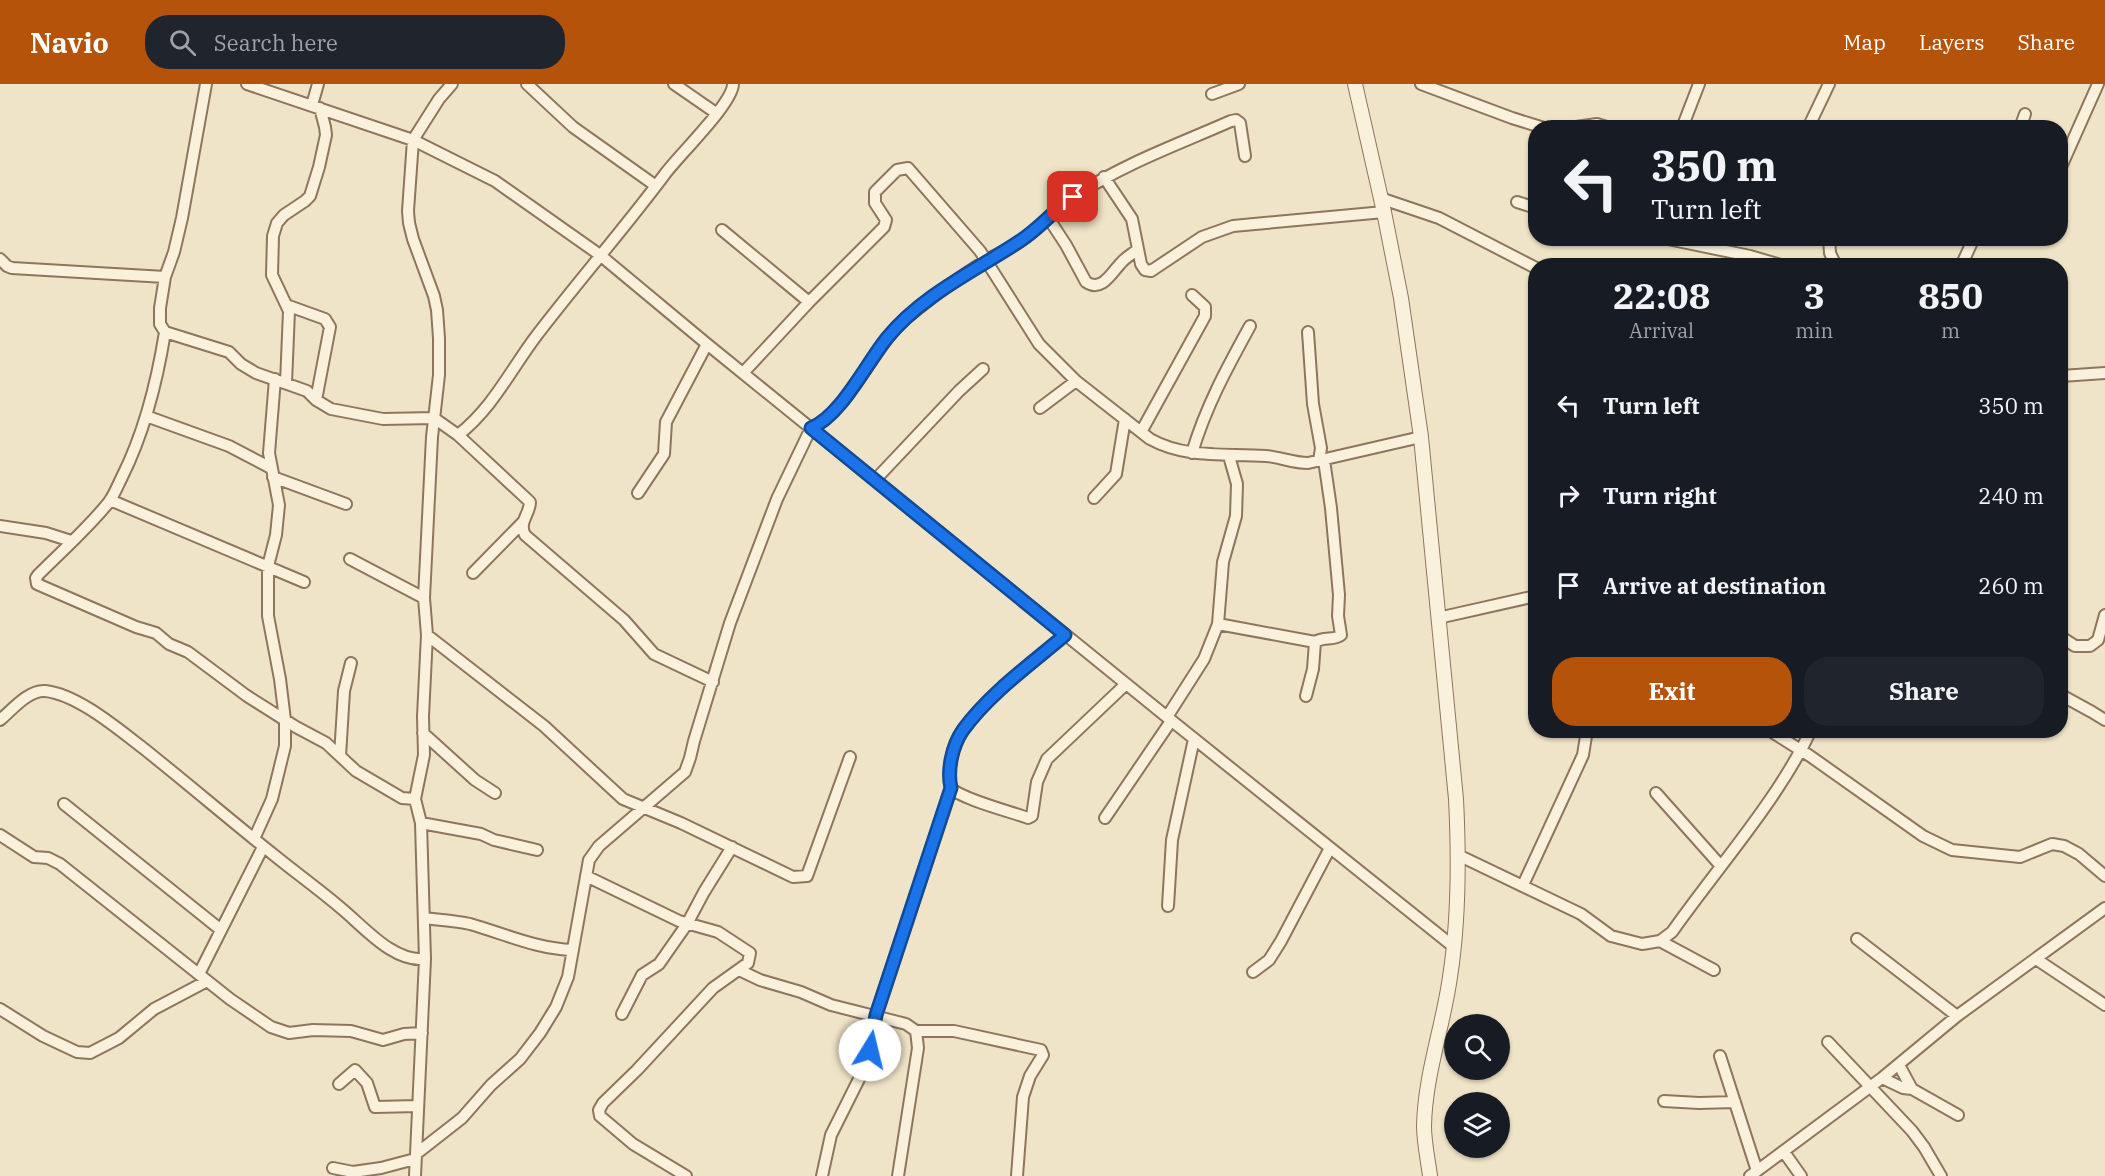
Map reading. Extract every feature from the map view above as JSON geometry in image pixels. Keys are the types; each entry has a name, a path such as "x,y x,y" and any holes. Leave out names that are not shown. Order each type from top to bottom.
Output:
{"street":[{"path":"206,84 182,218 165,277 160,324 165,332 229,352 241,364 256,373 307,391 331,409 384,419 434,418 458,435 530,502 530,508 523,522 472,573"},
{"path":"316,400 330,327 325,319 289,306 272,275 273,236 276,223 306,201 312,191 326,135 326,127 316,106 318,84"},
{"path":"438,84 439,99"},
{"path":"415,1176 425,959 421,823 415,799 424,754 426,635 424,598 434,418 439,375 439,327 434,296 409,223 413,140 439,99 452,84"},
{"path":"527,84 573,127 656,186"},
{"path":"674,84 716,113"},
{"path":"458,435 486,409 536,337 600,255 621,232 676,159 716,113 730,94 733,84"},
{"path":"1212,94 1239,84"},
{"path":"1354,84 1384,212 1401,298 1421,437 1456,799 1458,855 1454,947 1445,1010 1425,1102 1424,1129 1430,1176"},
{"path":"1421,84 1528,123"},
{"path":"1685,120 1699,84"},
{"path":"1812,120 1828,84"},
{"path":"2068,151 2098,84"},
{"path":"254,85 413,140 495,181 600,255 1065,635 1454,947"},
{"path":"2023,120 2025,114"},
{"path":"333,1168 353,1172 381,1168 415,1157 462,1118 491,1085 520,1059 540,1033 556,1007 568,977 589,860 599,846 685,772 730,623 777,499 811,428 820,424 833,412 903,321 985,261 1018,243 1048,219 1061,205 1104,177 1231,120 1240,123 1245,156"},
{"path":"743,373 808,302 884,227 886,219 875,203 875,192 903,167 914,172 980,251 1039,344 1076,381 1161,445 1192,453 1266,456 1298,463 1324,460 1421,437"},
{"path":"1104,177 1132,219 1141,264 1145,270 1151,271 1202,237 1233,226 1384,212"},
{"path":"1380,198 1439,218 1528,264"},
{"path":"1517,202 1528,205"},
{"path":"1048,219 1090,285 1095,286 1106,281 1122,262 1137,250"},
{"path":"722,230 808,302"},
{"path":"1702,246 1757,258"},
{"path":"0,259 12,268 165,277"},
{"path":"1142,432 1205,316 1205,307 1192,295"},
{"path":"254,839 272,799 285,746 285,720 280,679 268,616 268,566 276,535 279,505 269,453 289,306"},
{"path":"1192,453 1214,391 1250,326"},
{"path":"165,332 159,369 135,451 110,500 38,575 37,584 136,627 156,633 169,644 188,652 247,696 326,743 356,771 402,798 415,799"},
{"path":"1218,624 1316,642 1323,638 1338,638 1341,635 1331,508 1313,404 1308,332"},
{"path":"638,493 663,454 666,422 707,344"},
{"path":"875,480 982,369"},
{"path":"2068,376 2105,373"},
{"path":"1040,408 1076,381"},
{"path":"146,416 229,446 272,472 346,504"},
{"path":"1094,498 1116,474 1125,419"},
{"path":"1106,818 1169,719 1204,658 1218,624 1222,569 1236,508 1237,484 1229,456"},
{"path":"110,500 304,582"},
{"path":"523,522 522,531 525,535 624,620 654,654 712,682"},
{"path":"0,526 46,533 71,541"},
{"path":"350,559 424,598"},
{"path":"1438,618 1528,598"},
{"path":"2068,642 2075,646 2090,646 2097,640 2105,615"},
{"path":"426,635 544,726 623,799 732,847 793,877 807,876 850,757"},
{"path":"822,1176 831,1136 867,1063 876,1015 951,788 951,763 955,745 962,731 994,696 1065,635"},
{"path":"1306,696 1313,669 1316,642"},
{"path":"340,756 344,691 351,663"},
{"path":"951,788 954,792 1028,818 1032,816 1037,782 1047,759 1126,684"},
{"path":"0,720 22,701 38,692 45,691 64,696 102,717 188,783 342,909 376,940 406,958 425,959"},
{"path":"2068,699 2105,720"},
{"path":"423,733 475,780 495,793"},
{"path":"1523,885 1583,755 1586,738"},
{"path":"1782,738 1909,826 1952,850 2020,857 2052,844 2064,846 2079,854 2105,876"},
{"path":"1458,855 1581,914 1611,936 1642,944 1660,941 1672,932 1760,812 1802,750 1807,738"},
{"path":"1168,906 1172,840 1194,739"},
{"path":"1656,793 1720,865"},
{"path":"623,799 628,821"},
{"path":"64,804 221,930"},
{"path":"421,823 481,834 494,840 537,850"},
{"path":"0,835 33,857 48,858 60,864 203,978 271,1027 289,1033 333,1029 351,1031 383,1040 404,1034 422,1033"},
{"path":"0,1009 43,1036 76,1052 90,1053 119,1038 154,1010 203,978 221,930 264,847"},
{"path":"622,1014 642,975 659,964 687,924 732,847"},
{"path":"1253,972 1269,960 1281,941 1330,848"},
{"path":"586,876 687,924 718,932 748,951 750,961 713,988 598,1110 600,1116 633,1144 686,1176"},
{"path":"1720,1056 1754,1174 1899,1065 1957,1016 2105,908"},
{"path":"424,918 468,924 556,950 573,950"},
{"path":"1857,939 1957,1016"},
{"path":"1660,941 1714,970"},
{"path":"2036,959 2105,1005"},
{"path":"739,970 760,980 801,992 831,1005 906,1024 916,1031 954,1031 1041,1050 1043,1054 1030,1076 1023,1097 1017,1176"},
{"path":"898,1176 918,1048 916,1031"},
{"path":"1828,1042 1924,1147 1941,1176"},
{"path":"1899,1065 1912,1089"},
{"path":"339,1084 355,1070 368,1083 375,1107 418,1106"},
{"path":"1882,1078 1903,1088 1912,1089 1958,1114"},
{"path":"1665,1101 1735,1102"},
{"path":"1784,1152 1801,1176"}],"route":[{"path":"870,1050 876,1015 951,788 951,763 955,745 962,731 994,696 1065,635 811,428 827,419 903,321 985,261 1032,233 1061,205 1073,197"}]}
